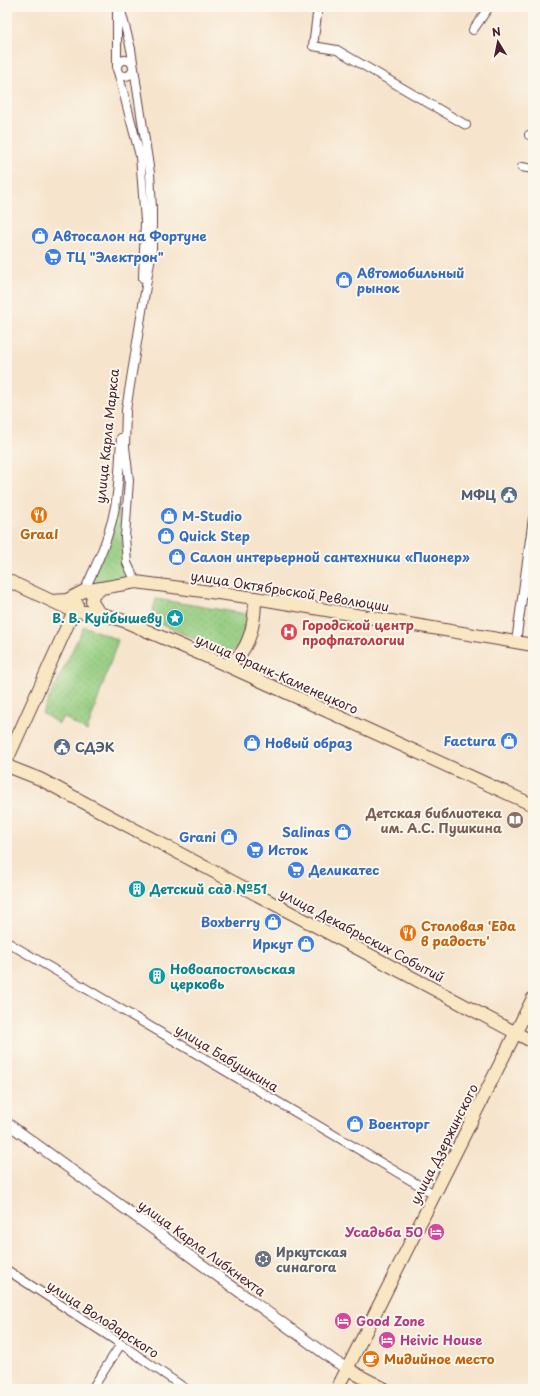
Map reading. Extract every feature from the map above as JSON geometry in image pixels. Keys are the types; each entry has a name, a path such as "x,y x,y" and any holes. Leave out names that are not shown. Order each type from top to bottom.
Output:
{"main road":[{"name":"улица Франк-Каменецкого","path":"7,580 73,611 99,613 124,621 226,665 533,805"},
{"name":"улица Октябрьской Революции","path":"52,601 67,600 84,591 136,582 255,598 533,645"},
{"path":"99,613 92,602 93,594 102,588"},
{"name":"улица Карла Маркса","path":"7,760 73,611 84,591"},
{"path":"226,665 240,654 250,636 255,614 255,598"},
{"name":"улица Декабрьских Событий","path":"7,766 40,779 533,1042"},
{"name":"улица Дзержинского","path":"337,1389 533,998"},
{"name":"улица Карла Либкнехта","path":"347,1368 385,1389"}],"street":[{"name":"улица Карла Маркса","path":"84,591 105,543 114,511 119,477 123,399 143,273 145,221 140,156 117,70 117,7"},
{"path":"120,7 131,48 134,66 150,173 152,209 152,249 126,410 126,447 129,480 125,537 127,563 136,582"},
{"path":"318,7 313,46 336,50 463,124"},
{"path":"472,30 489,7"},
{"path":"123,60 128,60 134,66 133,72 129,76 124,76 117,70 118,63 123,60"},
{"path":"522,167 533,168"},
{"path":"516,642 533,518"},
{"name":"улица Бабушкина","path":"7,942 434,1194"},
{"name":"улица Карла Либкнехта","path":"7,1123 336,1362 347,1368"},
{"name":"улица Володарского","path":"7,1270 121,1344 186,1389"},
{"path":"92,1389 121,1344"}],"green space":[{"path":"119,503 124,563 132,578 90,585"},
{"path":"156,599 246,614 244,637 238,646 228,654 150,619"},
{"path":"84,626 118,640 87,731 63,717 59,724 42,713"}],"place":[{"name":"Автосалон на Фортуне","path":"40,236"},
{"name":"ТЦ \"Электрон\"","path":"53,257"},
{"name":"Автомобильный рынок","path":"344,280"},
{"name":"МФЦ","path":"509,495"},
{"name":"Graal","path":"39,515"},
{"name":"M-Studiо","path":"169,516"},
{"name":"Quick Step","path":"166,536"},
{"name":"Салон интерьерной сантехники «Пионер»","path":"177,557"},
{"name":"В. В. Куйбышеву","path":"175,618"},
{"name":"Городской центр профпатологии","path":"289,632"},
{"name":"Factura","path":"509,741"},
{"name":"Новый образ","path":"252,743"},
{"name":"СДЭК","path":"62,747"},
{"name":"Детская библиотека им. А.С. Пушкина","path":"515,820"},
{"name":"Salinas","path":"343,832"},
{"name":"Grani","path":"229,837"},
{"name":"Исток","path":"255,850"},
{"name":"Деликатес","path":"296,870"},
{"name":"Детский сад №51","path":"137,889"},
{"name":"Boxberry","path":"273,922"},
{"name":"Столовая 'Еда в радость'","path":"408,933"},
{"name":"Иркут","path":"306,944"},
{"name":"Новоапостольская церковь","path":"157,976"},
{"name":"Военторг","path":"355,1124"},
{"name":"Усадьба 50","path":"436,1232"},
{"name":"Иркутская синагога","path":"263,1259"},
{"name":"Good Zone","path":"343,1321"},
{"name":"Heivic House","path":"387,1340"},
{"name":"Мидийное место","path":"371,1359"}]}
